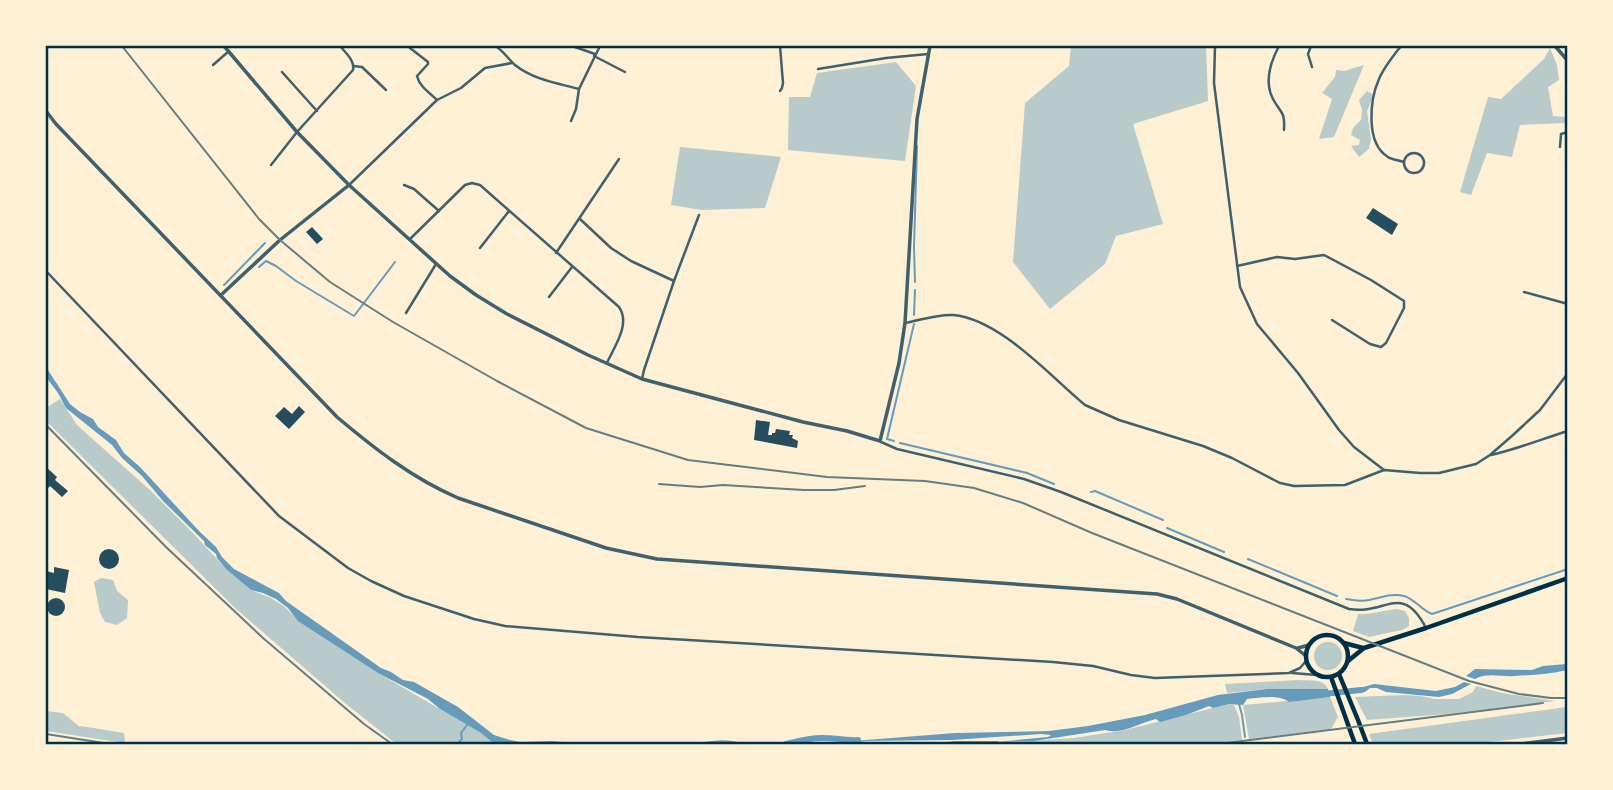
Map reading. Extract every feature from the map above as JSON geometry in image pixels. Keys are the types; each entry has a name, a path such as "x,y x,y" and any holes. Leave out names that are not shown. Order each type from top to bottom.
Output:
{"highway":[{"path":"1348,661 1364,648 1567,578"},
{"path":"1318,636 1337,637 1349,652 1345,668 1331,677 1317,675 1306,659 1309,645 1318,636"},
{"path":"1343,642 1364,648"},
{"path":"1339,674 1367,744"},
{"path":"1331,677 1355,744"}],"street":[{"path":"224,46 297,132 349,185 450,276 507,314 607,363 642,379 847,431 897,449 1024,479 1349,609 1366,609 1393,603 1407,605 1419,615 1426,628"},
{"path":"340,46 354,66 362,68 386,90"},
{"path":"495,46 529,75 579,89"},
{"path":"572,46 625,72"},
{"path":"571,121 576,110 579,89 600,46"},
{"path":"780,46 783,83 780,91"},
{"path":"880,441 899,363 905,323 916,119 930,46"},
{"path":"1214,46 1214,83 1240,287 1257,324 1298,373 1339,430 1354,447 1384,470"},
{"path":"1279,46 1271,63 1269,82 1274,101 1283,112 1283,130"},
{"path":"1311,46 1308,54 1312,67"},
{"path":"1401,46 1379,78 1371,108 1376,145 1389,158 1404,162"},
{"path":"1555,46 1567,61"},
{"path":"410,48 428,62 417,76 437,100"},
{"path":"213,65 229,51"},
{"path":"818,69 928,54"},
{"path":"221,296 279,240 349,185 437,100 461,88 485,68 512,63"},
{"path":"271,165 297,132 351,74 354,66"},
{"path":"282,72 317,111"},
{"path":"46,111 337,417 376,450 415,477 458,498 606,548 657,559 1157,594 1177,599 1296,648 1306,659 1300,668 1289,673"},
{"path":"1560,147 1561,134 1567,132"},
{"path":"1414,153 1421,156 1423,169 1410,173 1404,162 1408,155 1414,153"},
{"path":"556,253 619,159"},
{"path":"404,185 414,189 439,211"},
{"path":"410,240 465,185 480,185 620,307 625,315 624,323 607,363"},
{"path":"480,248 509,211"},
{"path":"642,379 699,215"},
{"path":"580,219 611,248 631,261 674,281"},
{"path":"1236,266 1273,257 1295,259 1324,255 1405,301 1404,308 1381,347 1370,344 1332,320"},
{"path":"406,313 436,264"},
{"path":"549,298 572,267"},
{"path":"46,271 279,516 348,568 404,596 442,610 474,619 529,628 638,638 1053,662 1093,666 1154,678 1289,673 1317,675"},
{"path":"1524,292 1567,304"},
{"path":"905,323 945,315 961,316 977,322 1009,340 1086,405 1119,420 1222,454 1280,483 1294,486 1345,485 1384,470 1439,473 1476,464 1490,455 1540,410 1567,373"},
{"path":"1490,455 1521,448 1567,431"},
{"path":"1296,648 1309,645"},
{"path":"1521,744 1567,738"}],"shaded area":[{"path":"1071,46 1206,46 1208,101 1133,124 1163,224 1116,236 1105,264 1050,309 1013,262 1025,103 1069,66"},
{"path":"1550,48 1557,65 1559,80 1548,87 1553,116 1567,117 1567,123 1520,125 1512,157 1487,153 1471,195 1460,192 1488,97 1501,99 1544,59"},
{"path":"896,62 916,86 905,161 788,150 789,97 810,97 817,73"},
{"path":"1364,65 1334,137 1319,139 1332,99 1322,93 1335,77 1336,70 1344,71"},
{"path":"1367,91 1374,95 1367,111 1371,139 1369,149 1359,157 1351,146 1359,145 1360,140 1351,135 1353,128 1361,120 1359,100"},
{"path":"680,147 781,157 765,208 702,210 671,205"},
{"path":"60,399 77,425 151,491 226,569 251,590 271,598 299,621 378,673 499,744 394,742 235,608 46,421 46,408"},
{"path":"101,578 113,580 117,591 128,600 127,618 117,625 105,622 100,613 94,582"},
{"path":"1397,609 1405,611 1409,618 1409,626 1402,630 1369,637 1353,631 1358,614"},
{"path":"1328,642 1338,646 1342,656 1338,666 1328,670 1318,666 1314,656 1318,646"},
{"path":"1298,680 1323,683 1328,689 1267,689 1227,693 1225,684"},
{"path":"1476,686 1555,701 1367,720 1355,697 1404,695 1459,699 1473,692"},
{"path":"1330,697 1338,717 1331,729 1249,739 1243,705"},
{"path":"1234,705 1239,717 1242,740 1205,744 988,744 1074,738 1125,730"},
{"path":"1567,707 1567,733 1471,744 1373,744 1369,734"},
{"path":"46,711 63,713 80,727 124,733 125,743 46,731"}],"water":[{"path":"46,367 70,404 93,419 98,427 116,440 124,453 234,569 279,593 286,601 381,668 403,680 414,682 458,707 494,735 521,742 585,744 492,742 428,699 378,673 298,621 288,608 276,599 251,590 226,569 216,554 112,445 66,408 46,377"},
{"path":"1567,664 1567,670 1548,673 1489,675 1475,679 1466,676 1475,669 1532,670"},
{"path":"1464,682 1471,684 1452,694 1439,697 1386,692 1377,688 1353,693 1353,690 1374,684 1436,691"},
{"path":"1267,689 1328,689 1330,697 1289,702 1274,697 1247,699 1243,705 1229,704 1213,708 1209,706 1186,715 1160,722 1156,719 1124,730 1105,730 1034,741 996,742 1051,735 860,741 877,744 814,744 955,733 1049,731 1145,715 1218,695"},
{"path":"794,740 814,744 733,744 785,743"},
{"path":"922,742 928,744 877,744"}],"building":[{"path":"1373,208 1398,224 1392,235 1366,218"},
{"path":"312,227 323,239 317,244 306,232"},
{"path":"299,406 305,412 289,429 275,416 284,407 292,414"},
{"path":"756,420 770,422 768,435 775,433 776,429 790,431 789,435 793,435 792,438 798,441 797,448 754,440"},
{"path":"46,467 57,477 55,480 68,491 62,497 50,486 46,490"},
{"path":"109,549 116,552 119,559 116,566 109,569 102,566 99,559 102,552"},
{"path":"54,567 69,570 65,593 46,589 46,571 54,573"},
{"path":"56,598 62,601 65,607 62,613 56,616 50,613 47,607 50,601"}],"waterway":[{"path":"915,282 917,146"},
{"path":"224,285 265,243"},
{"path":"259,267 266,261 276,266 354,316 395,262"},
{"path":"914,315 915,290"},
{"path":"894,441 887,439 914,324"},
{"path":"900,443 1027,473 1054,484"},
{"path":"1091,492 1095,491 1163,520"},
{"path":"1167,528 1224,552"},
{"path":"1248,559 1337,596"},
{"path":"1346,599 1363,601 1399,595 1432,614 1568,569"},
{"path":"1323,694 1361,690"},
{"path":"1239,704 1245,737"},
{"path":"457,744 467,725"},
{"path":"786,744 815,738 858,740"},
{"path":"700,744 721,741 742,744"},
{"path":"939,744 998,742"}],"railway":[{"path":"122,46 259,219 330,282 393,322 586,428 688,460 827,477 925,481 974,488 1023,503 1092,533 1469,681 1519,694 1568,698"},
{"path":"46,425 166,547 263,638 364,724 392,744"},
{"path":"659,484 804,490 865,486"},
{"path":"1218,744 1543,703"},
{"path":"46,734 110,744"}]}
